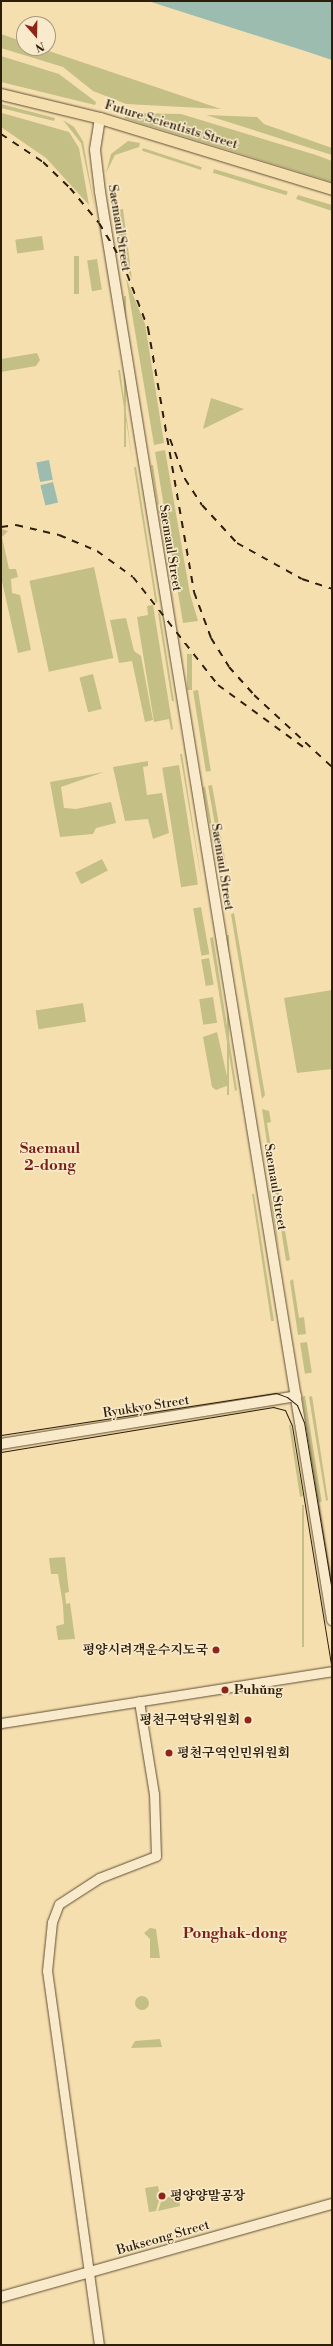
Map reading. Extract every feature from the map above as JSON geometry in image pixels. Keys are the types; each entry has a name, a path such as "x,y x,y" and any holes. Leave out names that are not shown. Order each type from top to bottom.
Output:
{"main road":[{"name":"Future Scientists Street","path":"1,94 100,118 332,189"},
{"name":"Saemaul Street","path":"100,118 95,150 100,192 332,1620"},
{"name":"Ryukkyo Street","path":"1,1444 296,1396"},
{"name":"Bukseong Street","path":"1,2297 332,2204"}],"street":[{"path":"1,1724 332,1671"},
{"path":"98,2345 47,1971 52,1922 59,1904 99,1878 156,1856 154,1794 139,1701"}],"shaded area":[{"path":"148,1 332,1 332,60 305,51"},
{"path":"1,34 16,39 16,53 1,48"},
{"path":"56,53 221,109 126,104 93,91 63,67 27,56 56,56"},
{"path":"1,56 59,74 96,102 95,105 1,82"},
{"path":"1,104 55,118 54,121 1,108"},
{"path":"2,113 69,132 79,148 89,205 46,158 1,127"},
{"path":"131,113 181,114 316,155 332,161 332,182 124,118"},
{"path":"206,115 257,117 264,124 332,148 332,155"},
{"path":"63,120 74,127 83,141 95,210 81,143"},
{"path":"128,141 140,143 139,147 115,155 106,173 111,154"},
{"path":"143,148 202,167 201,170 142,151"},
{"path":"214,169 288,192 286,195 213,173"},
{"path":"298,195 332,205 332,211 296,199"},
{"path":"123,209 132,279 121,256 115,210"},
{"path":"42,236 44,250 17,254 15,240"},
{"path":"74,256 79,256 79,294 74,294"},
{"path":"97,259 102,290 92,291 87,261"},
{"path":"126,278 145,324 164,443 154,445"},
{"path":"124,296 126,296 126,447 124,447"},
{"path":"37,353 40,360 36,366 1,372 1,359"},
{"path":"118,370 120,370 133,464"},
{"path":"211,398 244,409 203,429"},
{"path":"165,450 190,594 198,621 183,623 155,452"},
{"path":"49,460 53,480 40,482 36,462"},
{"path":"151,465 153,465 177,624"},
{"path":"134,467 136,467 157,602 155,603"},
{"path":"53,482 58,502 45,506 40,485"},
{"path":"1,529 8,531 2,537 9,569 16,569 18,577 11,579 12,593 20,595 31,650 18,653 1,577"},
{"path":"94,567 113,658 49,672 29,581"},
{"path":"153,605 173,729 171,730 169,719 154,722 137,617 148,615 147,606"},
{"path":"158,613 160,613 174,701 172,701"},
{"path":"126,618 134,651 141,656 153,720 145,722 132,661 119,663 110,620"},
{"path":"187,654 192,654 192,690 187,690"},
{"path":"93,674 102,709 88,712 79,677"},
{"path":"198,690 211,771 206,772 193,691"},
{"path":"180,754 182,754 203,890"},
{"path":"148,761 148,766 143,767 147,795 162,793 169,833 153,839 148,819 125,821 113,767"},
{"path":"179,765 198,885 181,887 162,768"},
{"path":"104,772 61,787 64,808 76,809 111,802 116,823 96,828 93,834 60,837 50,782"},
{"path":"212,785 227,868 223,868 208,786"},
{"path":"205,786 223,891 203,788"},
{"path":"102,859 108,871 81,884 75,873"},
{"path":"201,907 209,954 201,956 193,908"},
{"path":"234,913 265,1095 262,1099 231,914"},
{"path":"227,935 229,935 229,1095 227,1095"},
{"path":"213,937 237,1090 235,1091 210,938"},
{"path":"209,958 214,985 206,986 201,959"},
{"path":"332,990 332,1069 297,1073 284,998"},
{"path":"213,997 217,1023 203,1025 199,999"},
{"path":"83,1003 86,1022 39,1029 36,1011"},
{"path":"217,1032 229,1085 216,1090 212,1087 203,1037"},
{"path":"262,1109 269,1111 271,1122 267,1123 273,1160 270,1163"},
{"path":"274,1183 277,1183 290,1260 286,1261"},
{"path":"269,1191 271,1191 281,1262"},
{"path":"252,1194 254,1194 274,1321 271,1321"},
{"path":"293,1279 299,1318 304,1317 306,1334 298,1335 290,1281"},
{"path":"307,1342 312,1373 305,1374 300,1343"},
{"path":"302,1396 305,1396 322,1502 319,1502"},
{"path":"312,1396 328,1500 326,1501 309,1397"},
{"path":"289,1425 291,1425 303,1496 300,1497"},
{"path":"302,1505 304,1505 304,1647 302,1647"},
{"path":"65,1557 69,1592 65,1593 66,1604 70,1603 75,1639 58,1640 56,1626 64,1624 63,1605 58,1574 51,1574 49,1558"},
{"path":"150,1928 156,1929 160,1958 150,1958 150,1939 144,1933"},
{"path":"139,1996 145,1996 149,2000 149,2006 145,2010 139,2010 135,2006 135,2000"},
{"path":"160,2039 162,2047 131,2048 135,2041"},
{"path":"158,2186 160,2197 156,2211 149,2212 145,2188"},
{"path":"178,2191 180,2206 158,2211 161,2202"}],"tram line":[{"path":"1,1435 276,1393 287,1397 297,1405 304,1422 332,1591"},
{"path":"1,1452 273,1407 285,1410 292,1426 332,1671"}],"railway":[{"path":"1,134 43,162 70,188 99,223 122,261 148,328 194,592 211,638 229,667 254,695 332,767"},
{"path":"170,439 185,479 202,505 237,543 302,579 332,589"},
{"path":"1,527 16,525 59,535 97,551 133,577 218,685 306,749"}],"place":[{"name":"평양시려객운수지도국","path":"216,1650"},
{"name":"Puhŭng","path":"225,1690"},
{"name":"평천구역당위원회","path":"248,1720"},
{"name":"평천구역인민위원회","path":"169,1753"},
{"name":"평양양말공장","path":"162,2196"}],"district":[{"name":"Saemaul 2-dong","path":"50,1156"},
{"name":"Ponghak-dong","path":"235,1934"}]}
